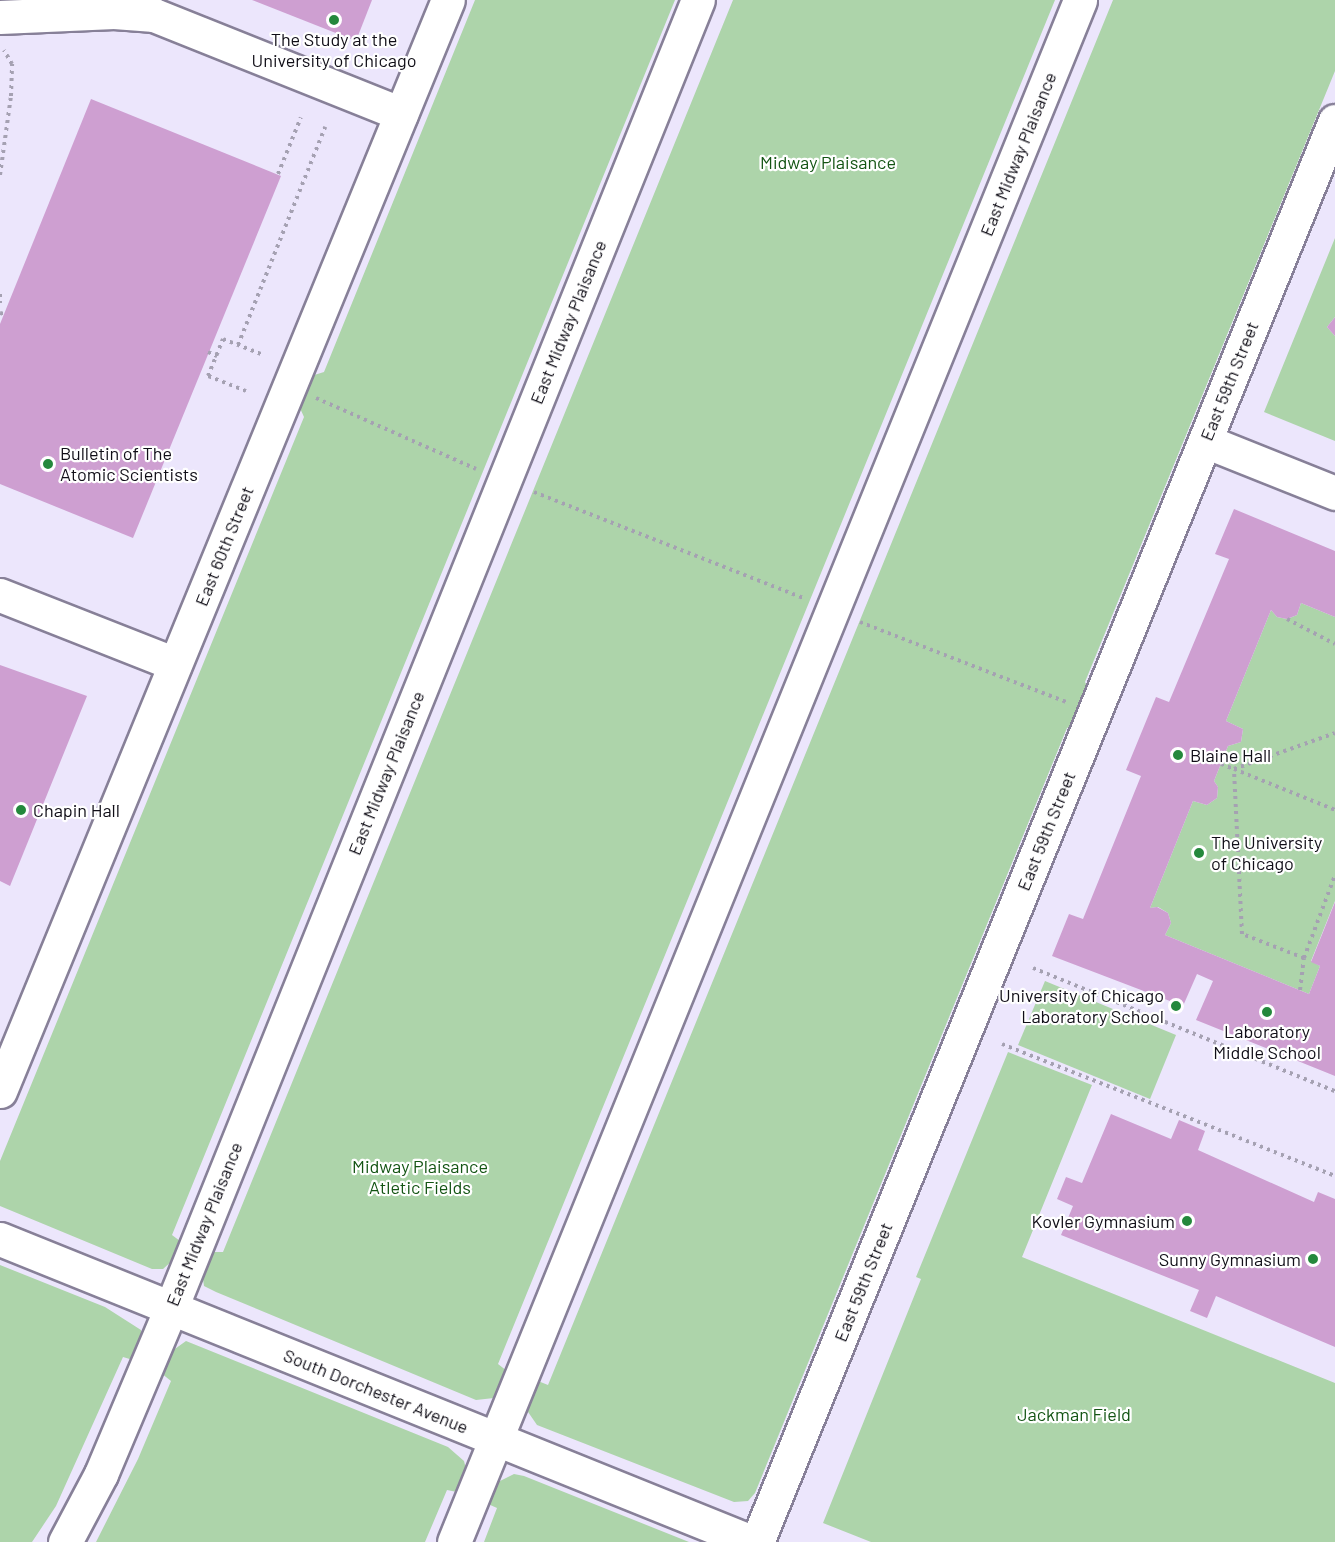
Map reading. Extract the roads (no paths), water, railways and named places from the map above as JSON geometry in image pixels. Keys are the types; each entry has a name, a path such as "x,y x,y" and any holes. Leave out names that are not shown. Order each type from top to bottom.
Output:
{"street":[{"name":"East 60th Street","path":"0,1091 448,0"},
{"name":"East Midway Plaisance","path":"65,1542 101,1473 171,1308 698,0"},
{"name":"East Midway Plaisance","path":"454,1542 1080,0"},
{"path":"0,17 114,12 154,15 401,114"},
{"name":"East 59th Street","path":"757,1542 1335,121"},
{"path":"1205,441 1335,493"},
{"path":"0,595 176,664"},
{"name":"South Dorchester Avenue","path":"0,1239 752,1542"}],"place":[{"name":"The Study at the University of Chicago","path":"334,20"},
{"name":"Bulletin of The Atomic Scientists","path":"48,464"},
{"name":"Blaine Hall","path":"1178,755"},
{"name":"Chapin Hall","path":"21,810"},
{"name":"The University of Chicago","path":"1199,853"},
{"name":"University of Chicago Laboratory School","path":"1176,1006"},
{"name":"Laboratory Middle School","path":"1267,1012"},
{"name":"Kovler Gymnasium","path":"1187,1221"},
{"name":"Sunny Gymnasium","path":"1313,1259"}],"park label":[{"name":"Midway Plaisance","path":"828,162"},
{"name":"Midway Plaisance Atletic Fields","path":"420,1177"},
{"name":"Jackman Field","path":"1074,1414"}]}
